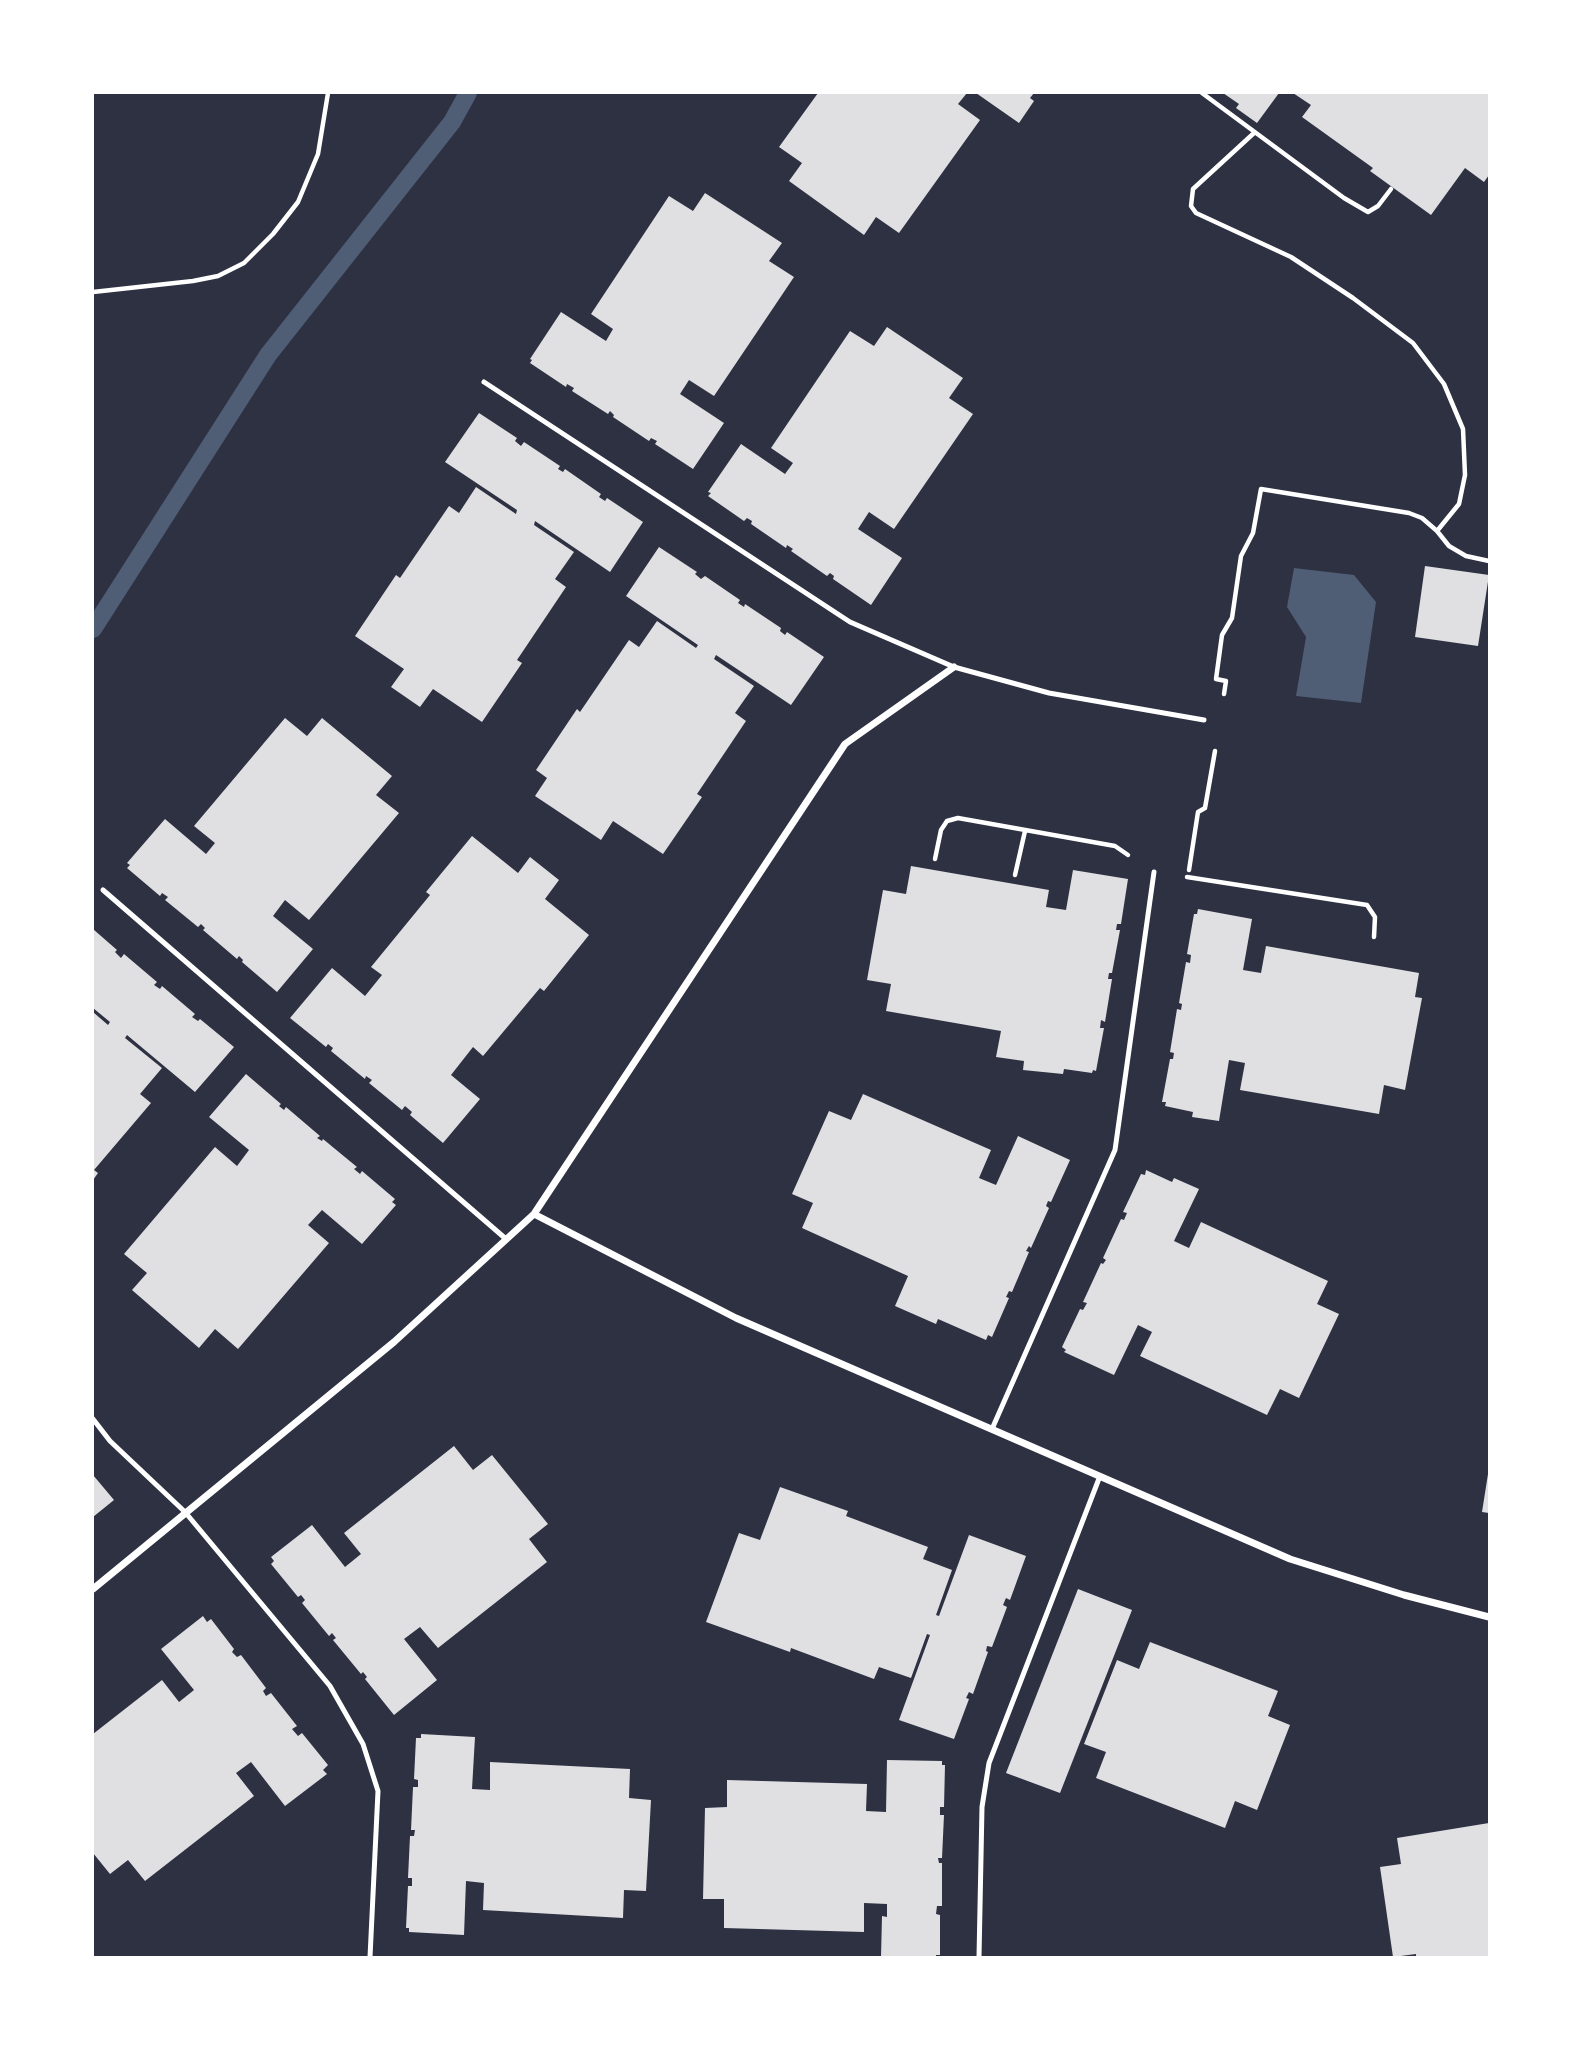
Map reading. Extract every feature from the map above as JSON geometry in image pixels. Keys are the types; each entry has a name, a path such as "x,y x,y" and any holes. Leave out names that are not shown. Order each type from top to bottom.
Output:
{"street":[{"path":"93,1589 394,1342 534,1214 845,744 954,667"},
{"path":"534,1214 736,1318 1290,1559 1404,1595 1489,1618"}],"lane":[{"path":"484,382 850,622 954,667 1049,693 1204,720"},
{"path":"992,1429 1115,1150 1154,872"},
{"path":"103,890 506,1239"},
{"path":"93,1419 110,1441 185,1512 330,1686 363,1744 378,1791 370,1957"},
{"path":"979,1957 982,1807 989,1763 1100,1476"}],"path":[{"path":"93,292 193,281 218,276 244,263 273,234 298,202 318,154 328,93"},
{"path":"1202,93 1344,198 1368,212 1378,206 1391,189"},
{"path":"1254,133 1194,190 1191,205 1196,213 1291,257 1353,298 1413,343 1444,384 1463,429 1465,475 1459,504 1437,531"},
{"path":"1222,635 1232,618 1241,556 1254,533 1261,489 1390,509 1422,518 1449,546 1465,556 1489,561"},
{"path":"1198,812 1188,877 1367,905 1375,917 1374,937"},
{"path":"935,859 941,830 947,821 958,818 1115,846 1154,872"},
{"path":"1015,875 1025,831"}],"water":[{"path":"1294,568 1354,575 1376,602 1361,703 1296,696 1306,637 1287,607"}],"building":[{"path":"818,93 967,93 958,104 980,120 899,233 876,217 864,235 789,181 802,163 779,147"},
{"path":"976,93 1034,93 1030,98 1034,101 1019,123"},
{"path":"1223,93 1279,93 1257,123 1236,108 1239,104"},
{"path":"1293,93 1489,93 1489,175 1484,182 1465,168 1431,215 1370,171 1373,168 1302,117 1311,105"},
{"path":"705,193 782,243 769,261 794,277 714,396 689,380 680,394 724,423 693,469 655,444 657,441 651,438 649,441 613,417 610,411 608,414 572,391 574,388 567,384 566,387 530,363 530,359 561,312 606,341 613,329 591,314 669,196 693,211"},
{"path":"887,327 963,378 949,398 973,414 894,529 869,512 858,529 902,558 871,605 833,579 834,576 830,573 827,576 791,551 793,549 787,545 786,548 751,524 752,521 747,518 744,521 708,496 711,493 708,492 741,444 785,474 793,463 771,448 850,331 874,346"},
{"path":"479,413 517,438 515,441 521,446 524,442 560,466 558,469 563,472 565,469 601,494 599,497 605,501 607,498 643,522 610,572 535,521 534,525 574,552 555,579 566,587 517,660 522,663 482,722 433,689 420,707 391,687 404,669 355,636 396,575 400,578 449,506 459,513 476,487 516,514 517,510 445,462"},
{"path":"659,547 697,572 695,574 701,579 705,576 740,600 738,603 744,607 745,604 781,628 780,631 785,635 787,632 824,657 791,705 716,655 714,659 754,686 735,713 746,721 697,794 702,797 663,854 613,821 601,840 535,796 547,778 536,770 577,709 580,712 629,640 639,647 657,621 696,648 698,645 626,596"},
{"path":"1425,566 1489,575 1478,646 1415,637"},
{"path":"285,718 307,736 322,718 392,776 376,795 399,813 309,920 285,900 273,916 313,949 277,992 242,962 239,956 237,959 203,930 205,928 201,924 198,927 165,900 168,897 162,893 160,896 127,868 130,865 127,863 165,819 206,854 215,843 194,826"},
{"path":"472,836 518,873 530,857 559,880 545,899 589,935 544,991 540,988 483,1056 473,1047 451,1075 480,1099 443,1143 410,1115 412,1112 405,1106 402,1110 369,1083 372,1080 366,1076 365,1079 331,1051 333,1048 328,1044 326,1047 290,1018 332,968 365,996 382,975 371,967 430,895 426,892"},
{"path":"911,866 1049,890 1046,907 1066,910 1073,870 1128,879 1121,924 1117,924 1116,930 1120,930 1112,973 1109,973 1108,979 1112,979 1105,1022 1101,1020 1100,1028 1104,1028 1096,1071 1093,1070 1092,1073 1064,1069 1063,1074 1023,1070 1024,1061 996,1057 1001,1031 886,1011 891,984 867,980 883,890 906,894"},
{"path":"1198,909 1252,919 1243,970 1261,973 1266,946 1419,973 1415,997 1422,998 1405,1090 1384,1085 1379,1114 1240,1090 1245,1063 1229,1060 1219,1121 1192,1117 1193,1112 1165,1106 1166,1102 1162,1102 1170,1059 1173,1059 1174,1053 1170,1052 1177,1009 1181,1010 1182,1004 1179,1003 1186,962 1190,963 1191,955 1187,954 1194,914 1197,914"},
{"path":"93,929 117,950 115,952 121,958 124,954 157,982 154,985 160,989 162,986 195,1014 192,1017 198,1021 200,1019 234,1047 195,1092 127,1035 125,1038 162,1068 140,1094 151,1103 94,1170 98,1173 93,1180 93,1012 108,1025 110,1022 93,1008"},
{"path":"246,1074 281,1104 279,1106 284,1110 286,1107 320,1136 317,1138 322,1141 323,1139 357,1167 354,1169 360,1174 362,1171 395,1199 392,1202 396,1205 362,1244 322,1210 308,1225 329,1243 238,1349 215,1329 199,1348 132,1290 147,1273 124,1254 215,1147 237,1166 249,1150 209,1117"},
{"path":"863,1094 991,1150 979,1178 996,1185 1018,1136 1070,1160 1051,1202 1048,1201 1046,1206 1049,1208 1031,1248 1029,1246 1026,1251 1029,1252 1012,1292 1009,1291 1006,1297 1009,1298 992,1337 988,1335 986,1340 938,1319 936,1324 895,1306 908,1276 802,1228 813,1203 792,1194 829,1111 851,1120"},
{"path":"1146,1170 1172,1182 1174,1178 1199,1189 1174,1241 1189,1248 1201,1222 1328,1281 1317,1304 1339,1314 1299,1398 1280,1389 1267,1415 1140,1356 1152,1332 1138,1325 1114,1375 1064,1352 1066,1350 1062,1347 1080,1309 1083,1310 1087,1303 1083,1302 1101,1263 1106,1260 1103,1258 1121,1219 1124,1220 1127,1213 1123,1212 1141,1174 1145,1175"},
{"path":"454,1446 473,1470 492,1455 548,1524 529,1539 547,1562 438,1648 420,1627 404,1639 437,1680 394,1715 365,1679 367,1677 363,1672 361,1674 333,1640 336,1638 332,1633 329,1636 302,1603 305,1600 301,1595 298,1597 271,1564 274,1561 271,1557 312,1525 345,1567 361,1554 344,1533"},
{"path":"93,1475 114,1500 93,1517"},
{"path":"1489,1475 1489,1513 1482,1512"},
{"path":"780,1487 848,1511 846,1516 928,1547 923,1559 952,1570 936,1615 939,1616 969,1535 1026,1556 1010,1600 1006,1598 1003,1605 1007,1607 992,1647 987,1646 988,1652 973,1694 969,1692 966,1698 969,1699 954,1739 899,1720 930,1635 927,1634 911,1678 879,1667 874,1679 791,1648 790,1652 706,1622 739,1533 760,1540"},
{"path":"1078,1589 1132,1610 1060,1793 1006,1773"},
{"path":"203,1616 207,1622 211,1619 234,1649 232,1652 237,1657 241,1655 266,1688 263,1691 266,1696 271,1693 297,1726 292,1729 298,1736 302,1733 328,1765 323,1770 327,1774 285,1806 251,1762 236,1773 254,1796 145,1881 128,1860 110,1874 93,1853 93,1734 162,1680 179,1702 194,1690 161,1649"},
{"path":"1150,1642 1278,1691 1268,1716 1290,1725 1257,1810 1235,1801 1225,1828 1096,1778 1106,1752 1084,1744 1117,1660 1139,1669"},
{"path":"421,1734 475,1737 472,1789 490,1790 490,1762 630,1769 629,1798 651,1800 646,1891 624,1890 623,1918 483,1910 484,1883 466,1881 464,1935 409,1932 409,1928 406,1928 408,1886 412,1886 412,1878 408,1878 410,1836 414,1836 415,1830 411,1830 413,1787 418,1787 418,1780 414,1779 416,1738 421,1738"},
{"path":"887,1760 942,1761 942,1765 945,1765 944,1807 940,1807 940,1815 944,1815 942,1858 938,1858 939,1863 942,1863 942,1906 937,1906 936,1914 940,1915 940,1955 881,1957 882,1916 887,1917 887,1904 864,1903 864,1932 724,1928 724,1899 703,1899 705,1808 727,1807 727,1780 867,1784 866,1811 886,1812"},
{"path":"1489,1823 1489,1957 1416,1957 1416,1954 1393,1957 1380,1867 1401,1864 1397,1838"}],"waterway":[{"path":"93,629 268,355 452,122 468,93"}]}
